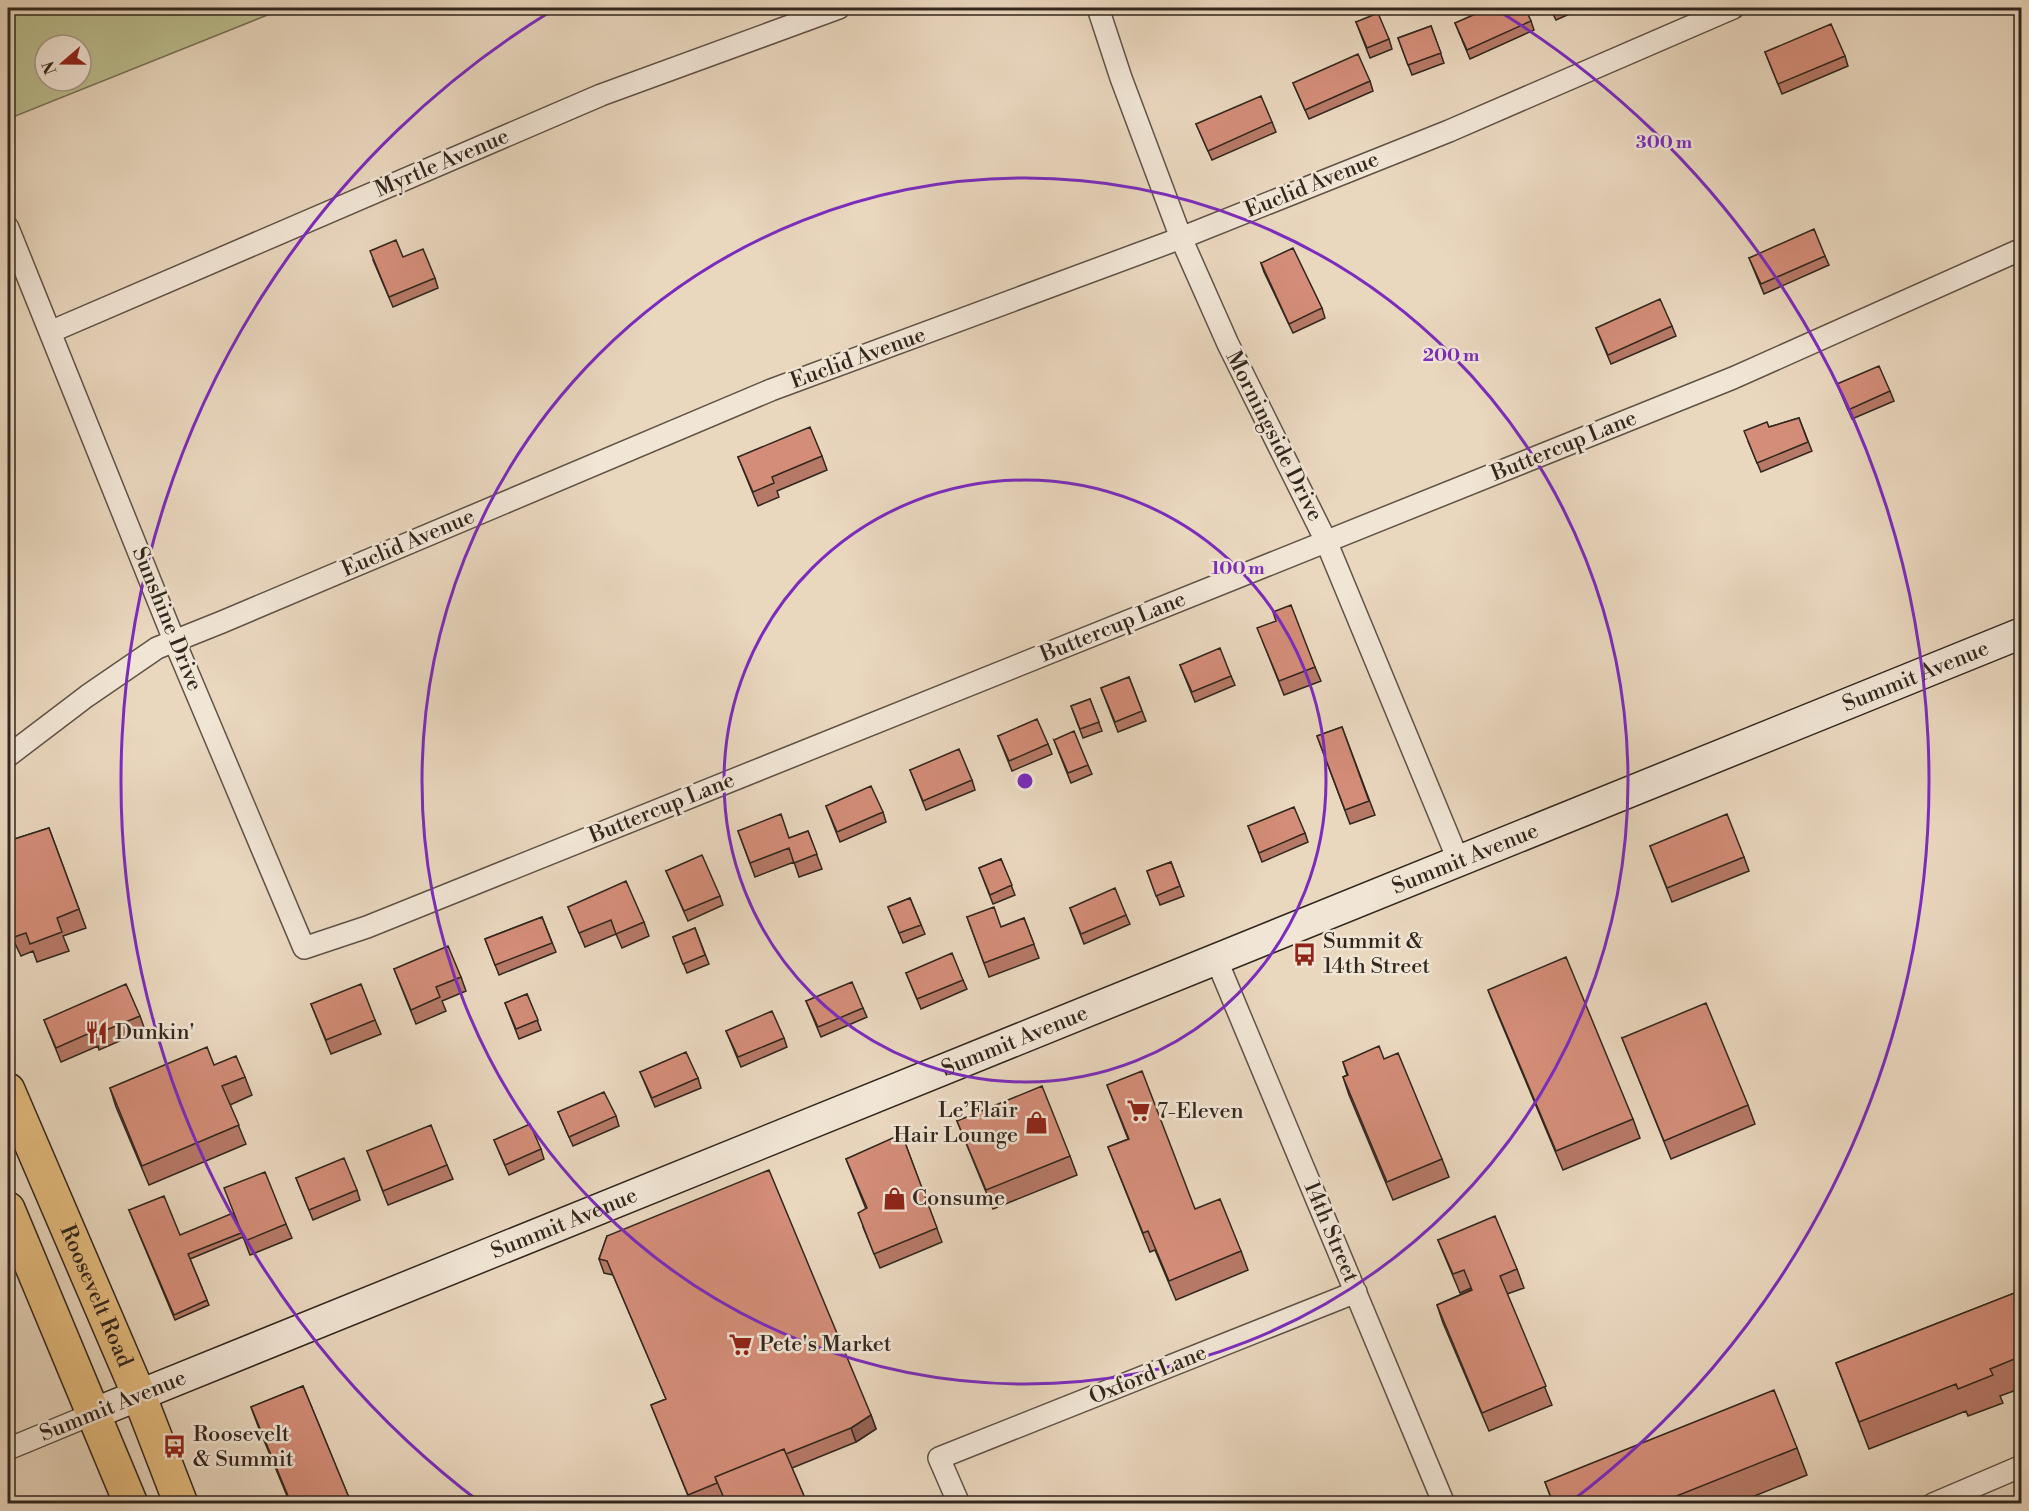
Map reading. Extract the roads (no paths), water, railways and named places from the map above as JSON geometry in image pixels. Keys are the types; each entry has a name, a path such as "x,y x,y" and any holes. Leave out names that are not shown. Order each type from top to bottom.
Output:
{"main road":[{"name":"Summit Avenue","path":"94,1413 1217,961 2022,633"},
{"name":"Roosevelt Road","path":"8,1090 138,1395 181,1503"},
{"name":"Roosevelt Road","path":"8,1209 131,1503"}],"street":[{"name":"Myrtle Avenue","path":"50,332 601,95 839,8"},
{"name":"Morningside Drive","path":"1098,8 1121,78 1181,238 1228,344 1326,541 1459,862"},
{"name":"Euclid Avenue","path":"8,756 95,690 174,640 771,390 1181,238 1449,131 1732,8"},
{"name":"Sunshine Drive","path":"8,228 174,640 304,948 367,927"},
{"name":"Buttercup Lane","path":"367,927 1733,378 2022,249"},
{"name":"14th Street","path":"1217,961 1444,1503"},
{"name":"Oxford Lane","path":"959,1503 939,1458 1356,1292"},
{"name":"Summit Avenue","path":"8,1449 94,1413"},
{"path":"1933,1503 2022,1466"}],"place":[{"name":"Summit & 14th Street","path":"1305,954"},
{"name":"Dunkin'","path":"97,1032"},
{"name":"7-Eleven","path":"1139,1111"},
{"name":"Le’Flair Hair Lounge","path":"1036,1123"},
{"name":"Consume","path":"894,1198"},
{"name":"Pete's Market","path":"741,1344"},
{"name":"Roosevelt & Summit","path":"175,1447"}]}
